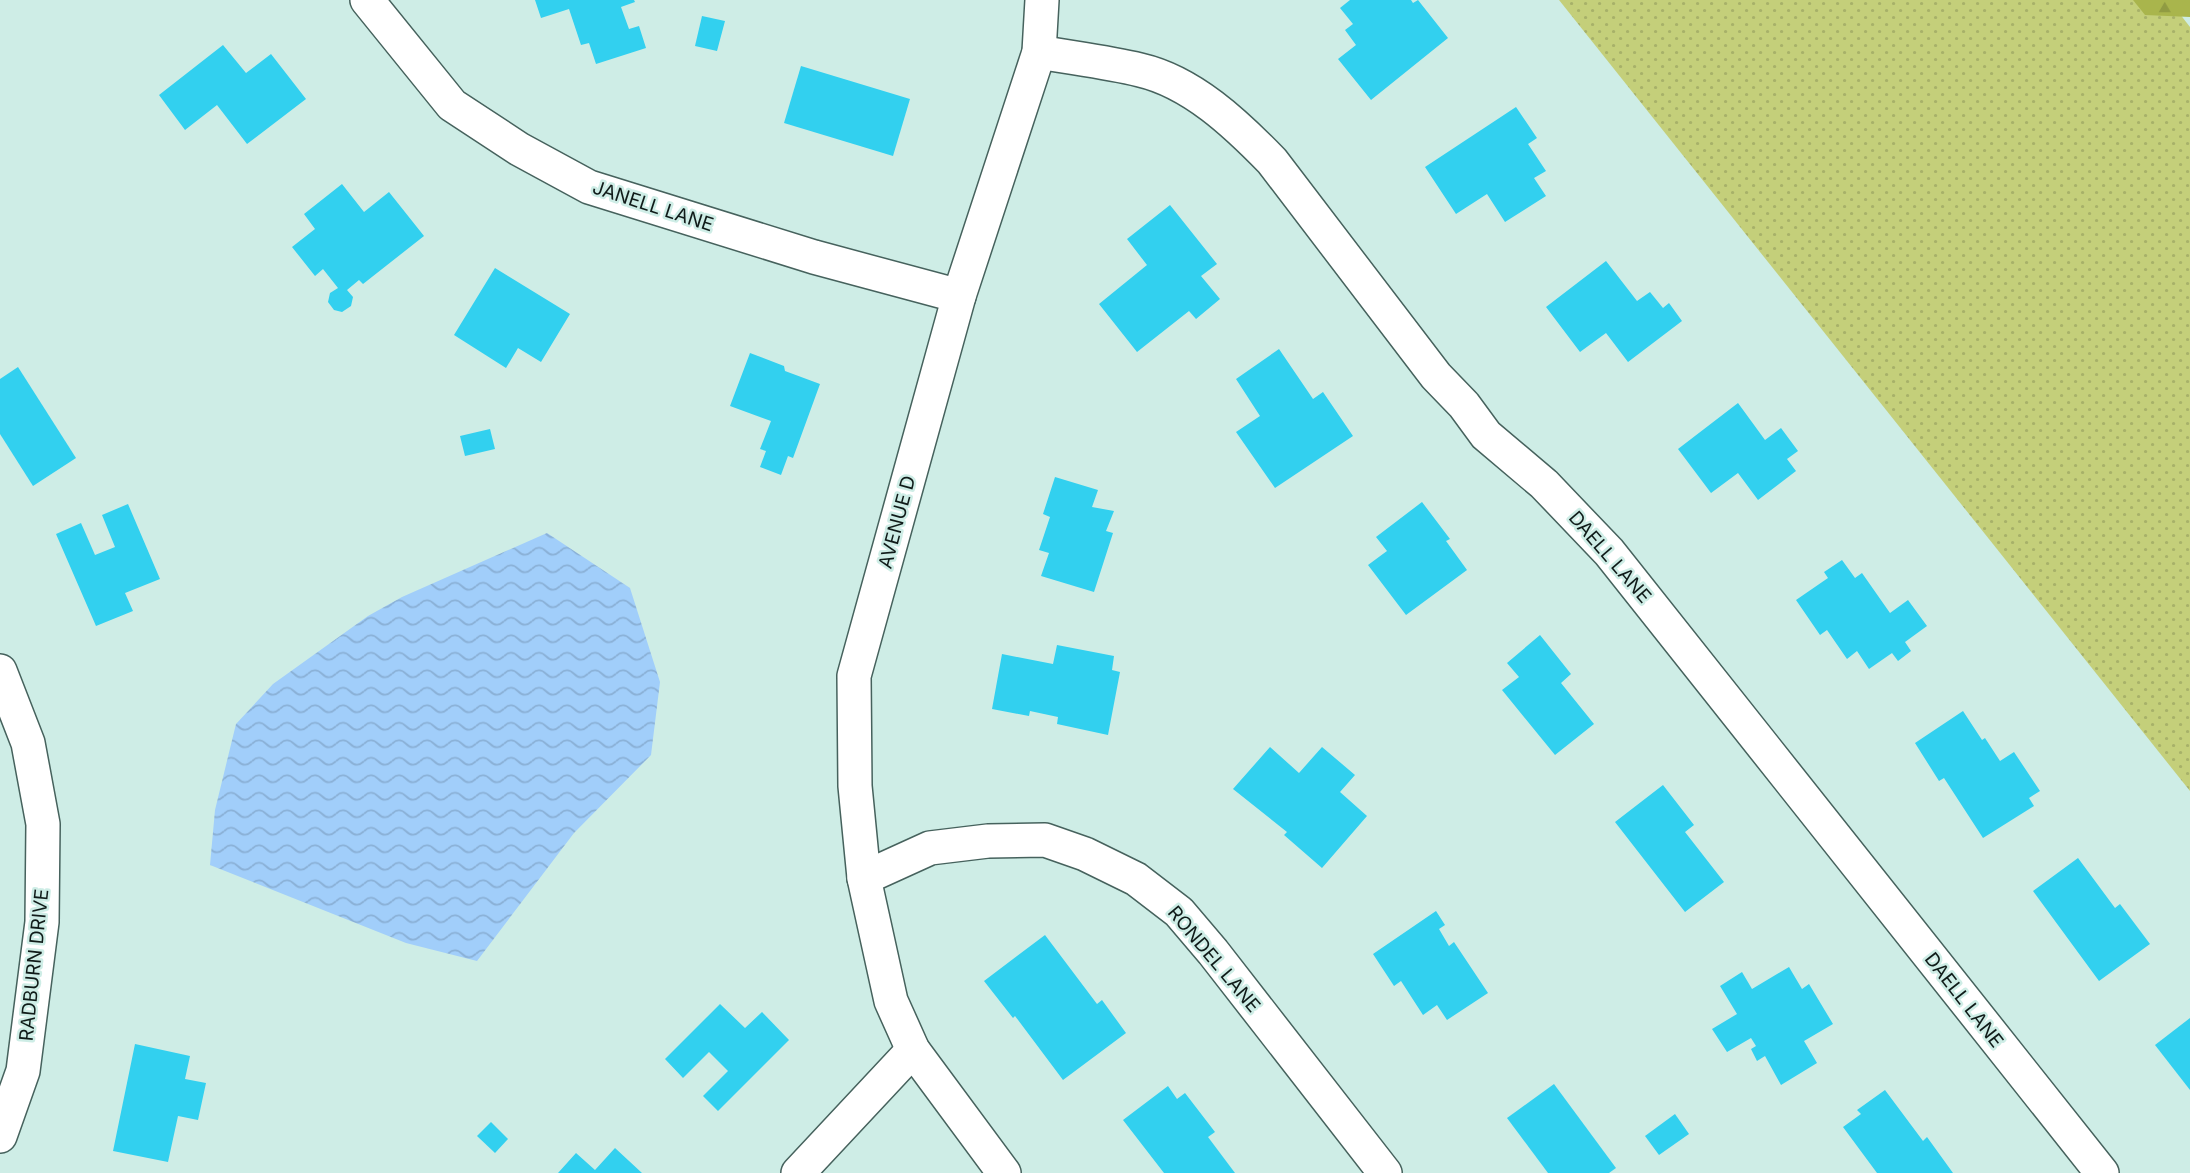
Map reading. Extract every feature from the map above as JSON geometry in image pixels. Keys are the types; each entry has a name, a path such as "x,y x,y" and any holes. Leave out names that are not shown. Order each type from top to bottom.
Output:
{"street":[{"name":"JANELL LANE","path":"367,0 452,105 519,149 589,187 814,257 959,296"},
{"name":"AVENUE D","path":"1004,1173 913,1050 891,1001 864,878 855,786 854,676 959,296 1039,52 1042,0"},
{"name":"DAELL LANE","path":"1039,52 1143,70 1187,89 1233,122 1265,154 1436,376 1464,405 1486,435 1544,484 1609,552 2102,1173"},
{"name":"RADBURN DRIVE","path":"0,671 28,743 43,824 42,922 23,1071 0,1136"},
{"name":"RONDEL LANE","path":"864,878 930,848 988,841 1045,840 1085,854 1136,879 1179,912 1213,952 1385,1173"},
{"path":"798,1173 913,1050"}],"green space":[{"path":"1559,0 2169,0 2190,27 2190,791"},
{"path":"2133,0 2190,0 2190,17 2145,15"}],"water":[{"path":"547,533 630,588 660,682 651,755 574,833 477,961 406,943 210,865 215,810 236,724 273,684 368,616 402,597"}],"building":[{"path":"535,0 634,0 635,2 621,7 629,29 639,26 646,48 596,64 589,43 581,45 569,9 541,18"},
{"path":"1350,0 1411,0 1413,3 1418,0 1448,38 1371,100 1338,59 1356,45 1345,30 1353,24 1340,8"},
{"path":"702,16 725,21 717,51 695,46"},
{"path":"223,45 246,73 271,54 306,99 247,144 217,105 185,130 159,95"},
{"path":"801,66 910,99 893,156 784,123"},
{"path":"1516,107 1537,138 1528,144 1546,171 1534,178 1546,196 1505,222 1487,194 1456,214 1425,167"},
{"path":"342,184 364,212 389,192 424,236 363,284 359,280 347,290 353,297 351,306 342,312 334,310 328,302 330,293 338,288 323,269 315,276 292,247 315,229 304,214"},
{"path":"1170,205 1217,264 1201,276 1220,299 1196,319 1189,311 1137,352 1099,304 1147,265 1127,239"},
{"path":"1606,261 1637,301 1650,292 1663,308 1669,303 1682,321 1628,362 1606,333 1580,352 1546,307"},
{"path":"495,268 570,314 541,362 518,348 506,368 454,335"},
{"path":"1279,349 1313,399 1323,392 1353,436 1275,488 1236,432 1260,416 1236,379"},
{"path":"750,353 784,366 785,371 820,384 793,458 788,456 781,475 760,467 766,451 760,449 771,421 730,406"},
{"path":"18,367 76,458 33,486 0,434 0,379"},
{"path":"1738,403 1765,440 1781,428 1798,451 1787,459 1796,471 1758,500 1738,473 1711,493 1678,449"},
{"path":"490,429 495,449 465,456 460,436"},
{"path":"1055,477 1098,490 1092,507 1114,511 1106,531 1113,533 1094,592 1041,576 1049,553 1039,550 1050,517 1043,514"},
{"path":"1422,502 1450,539 1446,541 1467,570 1406,615 1368,565 1387,551 1376,537"},
{"path":"128,504 160,579 125,593 133,611 96,626 56,534 81,523 95,555 115,547 102,515"},
{"path":"1842,560 1855,578 1862,573 1890,613 1908,600 1927,626 1905,642 1911,651 1898,661 1892,653 1869,669 1857,651 1847,659 1827,630 1820,635 1796,600 1828,578 1824,572"},
{"path":"1540,635 1571,674 1561,683 1594,724 1555,755 1502,690 1519,677 1507,663"},
{"path":"1057,645 1114,656 1112,670 1120,672 1108,735 1057,724 1058,717 1030,711 1029,716 992,709 1002,654 1053,664"},
{"path":"1963,711 2000,761 2014,752 2040,791 2029,798 2034,806 1983,838 1944,778 1939,781 1915,743"},
{"path":"1270,747 1299,773 1322,747 1355,775 1340,792 1367,816 1322,868 1284,835 1287,832 1233,789"},
{"path":"1663,785 1694,825 1685,832 1724,882 1685,912 1615,822"},
{"path":"2078,858 2115,908 2120,904 2150,944 2099,981 2033,891"},
{"path":"1436,911 1445,925 1439,929 1449,946 1454,942 1488,993 1447,1020 1437,1005 1423,1015 1401,981 1394,986 1373,954"},
{"path":"1045,935 1097,1004 1102,1000 1126,1033 1063,1080 1015,1016 1013,1018 984,981"},
{"path":"1789,967 1802,989 1809,984 1833,1024 1804,1041 1817,1063 1781,1085 1765,1056 1757,1061 1751,1049 1756,1046 1751,1038 1727,1052 1712,1029 1737,1014 1720,986 1742,972 1752,989"},
{"path":"720,1004 745,1028 762,1012 789,1040 718,1111 703,1096 728,1071 709,1052 683,1078 665,1059"},
{"path":"2190,1018 2190,1090 2155,1045"},
{"path":"135,1044 190,1056 185,1079 206,1083 198,1120 178,1116 168,1162 113,1151"},
{"path":"1554,1084 1616,1168 1609,1173 1548,1173 1507,1118"},
{"path":"1168,1086 1177,1099 1185,1093 1215,1132 1208,1137 1235,1173 1164,1173 1123,1120"},
{"path":"1885,1090 1923,1141 1927,1137 1953,1173 1877,1173 1843,1127 1861,1114 1857,1110"},
{"path":"1675,1114 1689,1134 1659,1155 1645,1136"},
{"path":"491,1122 508,1139 495,1153 477,1136"},
{"path":"615,1148 642,1173 558,1173 576,1153 595,1170"}]}
